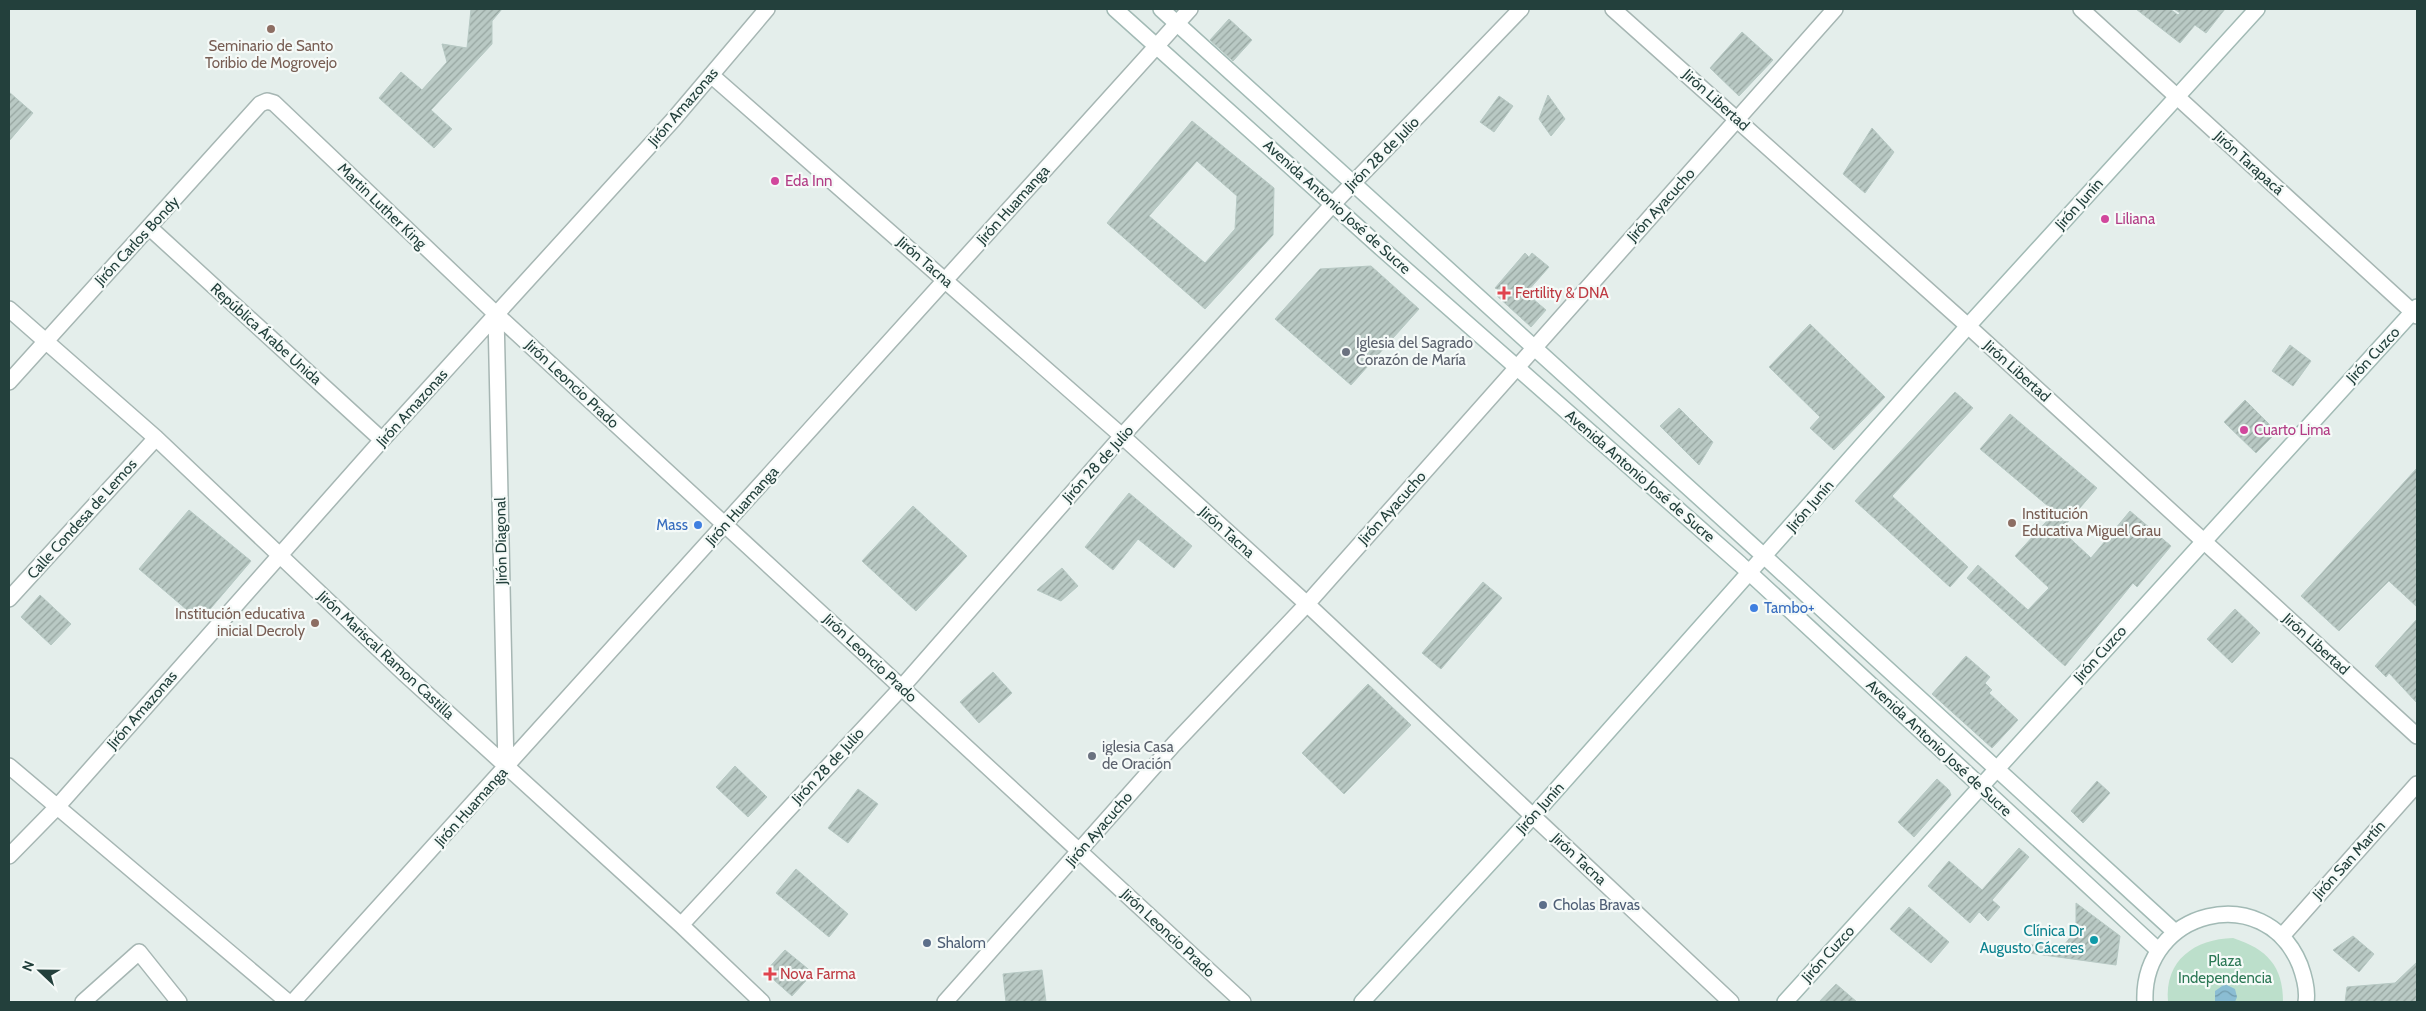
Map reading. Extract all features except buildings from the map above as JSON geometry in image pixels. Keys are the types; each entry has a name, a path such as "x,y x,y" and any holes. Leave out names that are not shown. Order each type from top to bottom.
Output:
{"street":[{"name":"Jirón Amazonas","path":"9,856 57,807 382,440 712,74 767,9"},
{"name":"Avenida Antonio José de Sucre","path":"1115,9 1750,574 2158,950"},
{"name":"Avenida Antonio José de Sucre","path":"1160,9 1765,557 2174,932"},
{"name":"Jirón Huamanga","path":"293,1002 1190,9"},
{"name":"Jirón 28 de Julio","path":"681,925 902,687 1122,436 1353,183 1521,9"},
{"name":"Jirón Libertad","path":"1613,9 1968,326 2417,736"},
{"name":"Jirón Ayacucho","path":"945,1002 1174,744 1307,604 1835,9"},
{"name":"Jirón Tarapacá","path":"2081,9 2416,312"},
{"name":"Jirón Junín","path":"1362,1002 1533,816 1750,574 1968,326 2257,9"},
{"name":"Jirón Tacna","path":"712,74 1122,436 1307,604 1731,1002"},
{"name":"Martin Luther King","path":"266,101 274,103 496,314"},
{"name":"Jirón Carlos Bondy","path":"9,382 260,104 266,101"},
{"name":"República Árabe Unida","path":"150,228 382,440"},
{"name":"Jirón Mariscal Ramon Castilla","path":"9,309 156,438 506,768 681,925 762,1002"},
{"name":"Jirón Cuzco","path":"1785,1002 2203,541 2416,312"},
{"name":"Jirón Leoncio Prado","path":"496,314 1243,1002"},
{"name":"Jirón Diagonal","path":"496,314 506,768"},
{"name":"Calle Condesa de Lemos","path":"9,599 156,438"},
{"path":"9,766 288,1002"},
{"name":"Jirón San Martín","path":"2282,936 2417,784"},
{"path":"2145,1002 2149,969 2158,950 2174,932 2194,920 2217,914 2240,915 2263,923 2282,936 2296,954 2304,975 2306,1002"},
{"path":"83,1002 139,952 179,1002"}],"green space":[{"name":"Plaza Independencia","path":"2233,938 2255,948 2271,961 2280,978 2283,1002 2168,1002 2168,987 2171,974 2185,955 2206,943 2219,939"}],"water":[{"path":"2225,984 2235,989 2237,997 2235,1002 2215,1002 2215,991"}],"place":[{"name":"Seminario de Santo Toribio de Mogrovejo","path":"271,29"},
{"name":"Eda Inn","path":"775,181"},
{"name":"Liliana","path":"2105,219"},
{"name":"Fertility & DNA","path":"1504,293"},
{"name":"Iglesia del Sagrado Corazón de María","path":"1346,352"},
{"name":"Cuarto Lima","path":"2244,430"},
{"name":"Institución Educativa Miguel Grau","path":"2012,523"},
{"name":"Mass","path":"698,525"},
{"name":"Tambo+","path":"1754,608"},
{"name":"Institución educativa inicial Decroly","path":"315,623"},
{"name":"iglesia Casa de Oración","path":"1092,756"},
{"name":"Cholas Bravas","path":"1543,905"},
{"name":"Clínica Dr Augusto Cáceres","path":"2094,940"},
{"name":"Shalom","path":"927,943"},
{"name":"Nova Farma","path":"770,974"}]}
